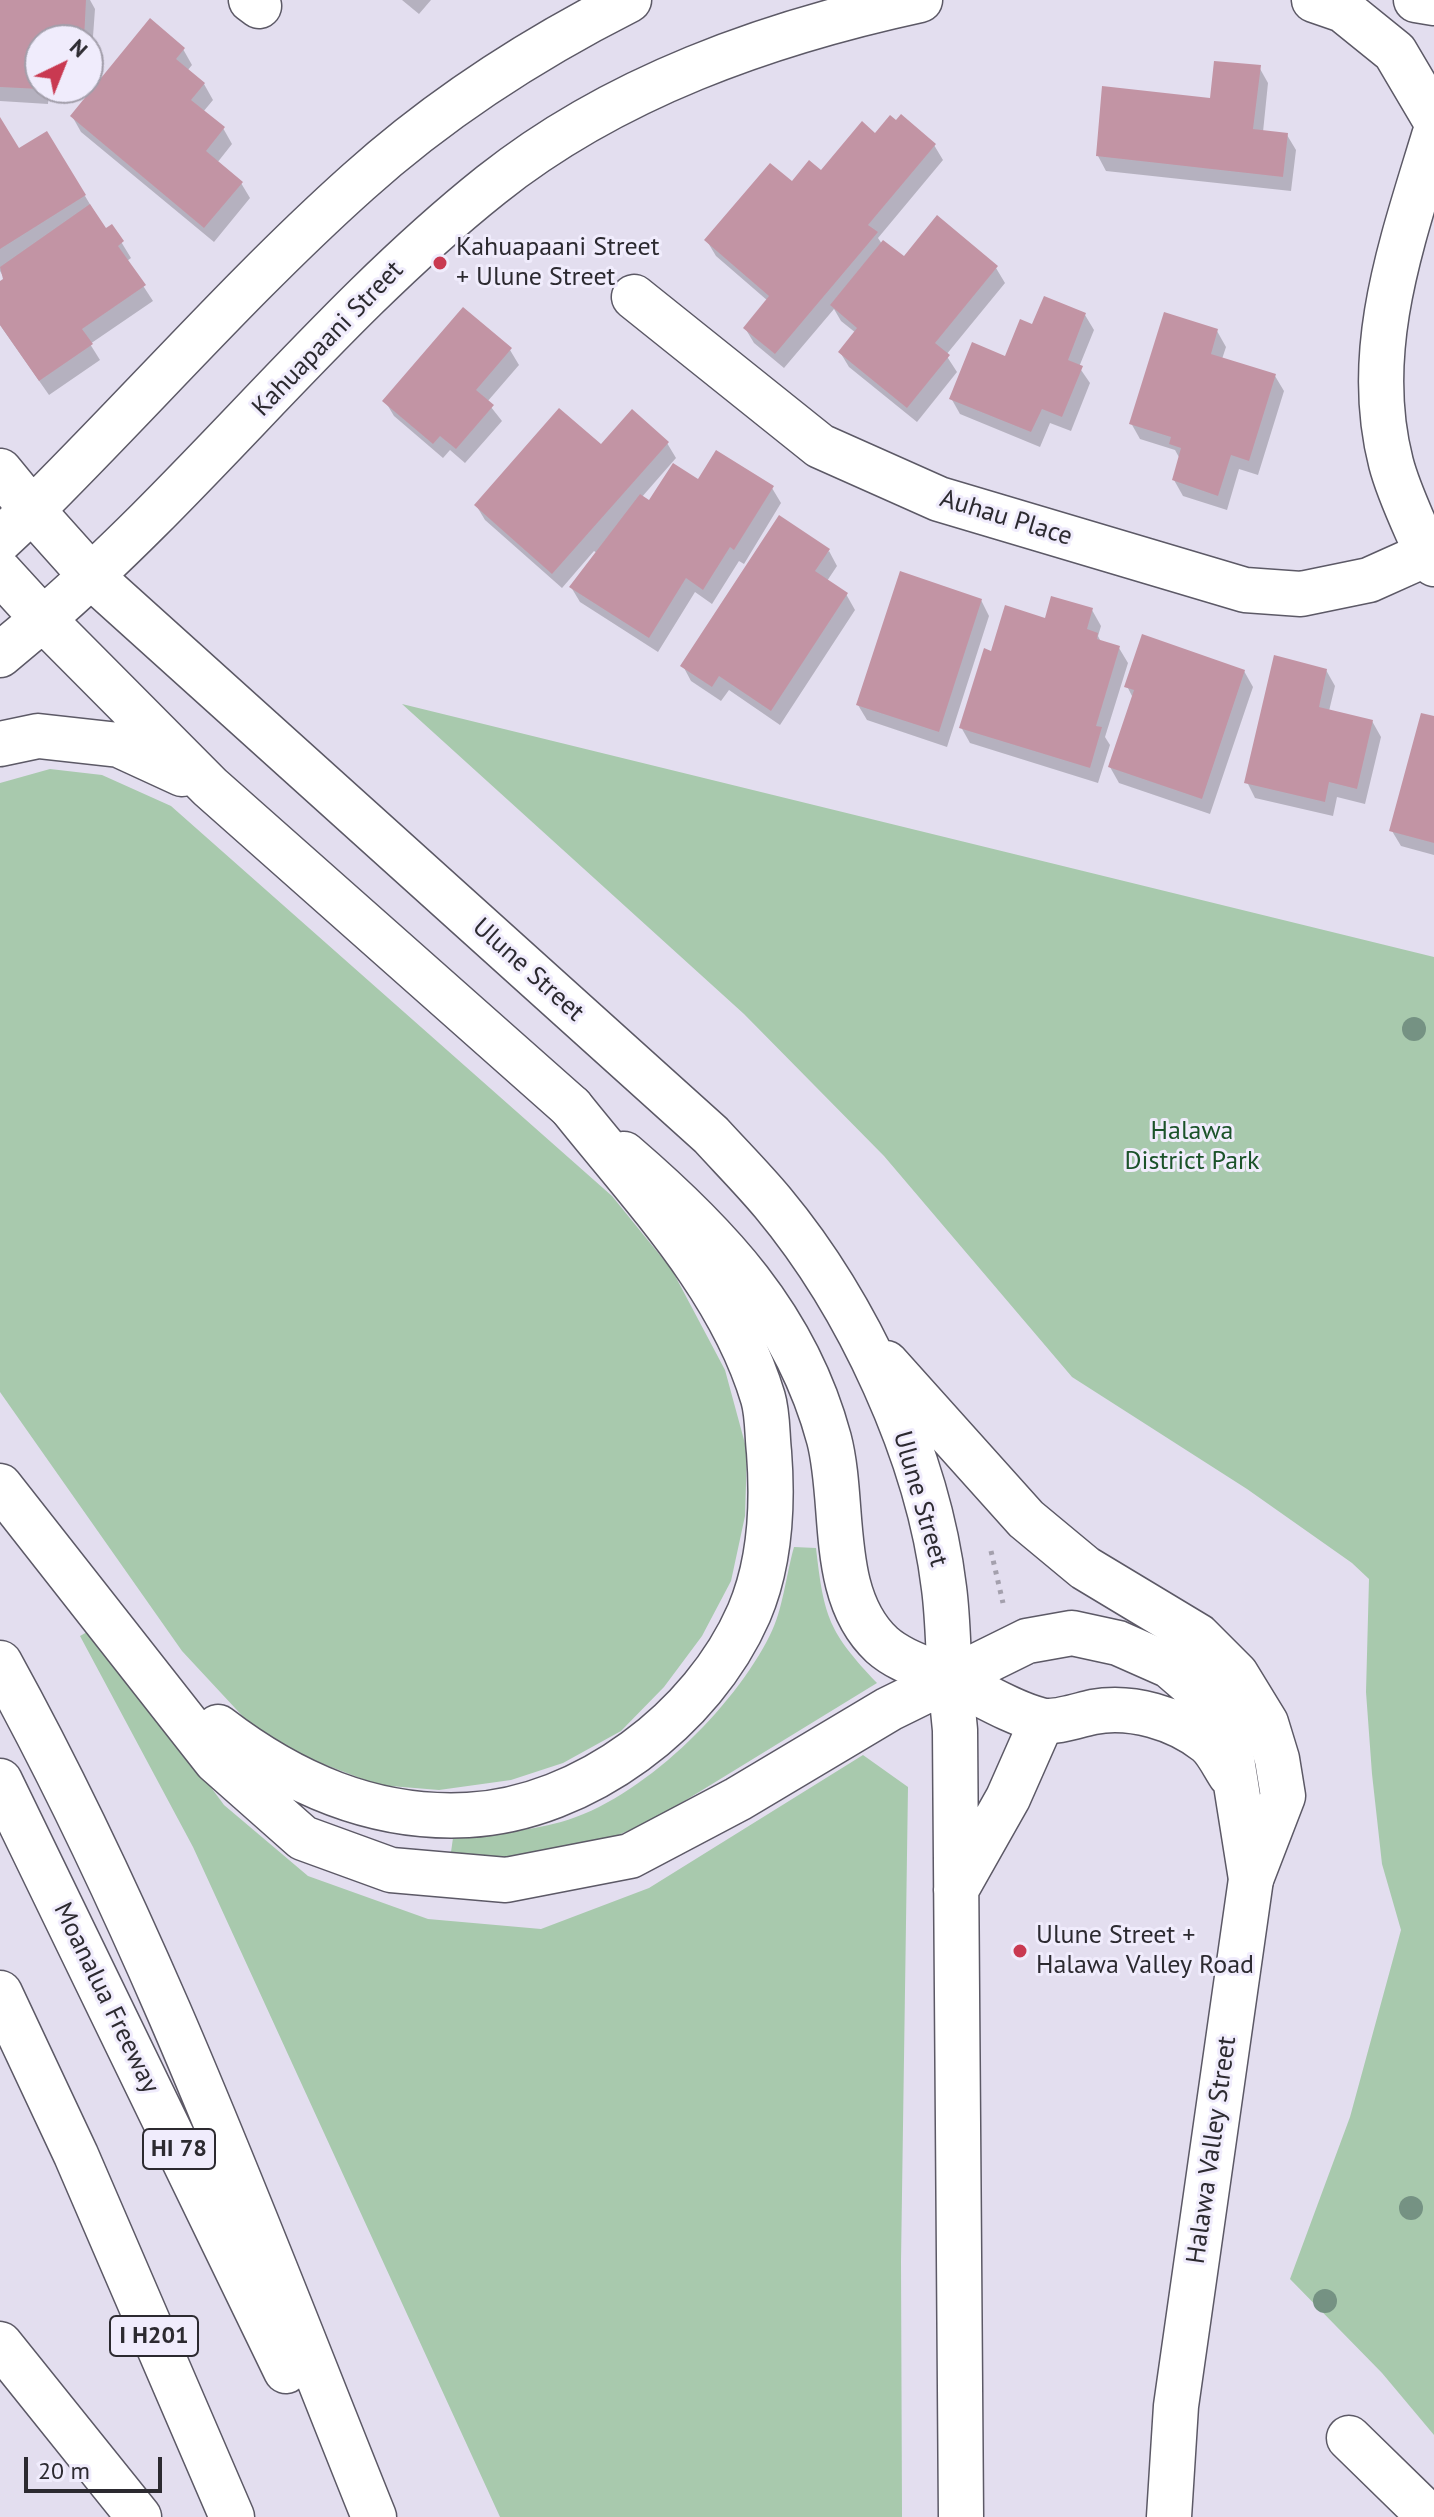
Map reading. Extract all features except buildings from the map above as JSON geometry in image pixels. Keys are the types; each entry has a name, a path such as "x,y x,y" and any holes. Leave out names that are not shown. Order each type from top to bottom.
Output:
{"main road":[{"path":"0,540 358,182 498,75 567,32 629,0"},
{"name":"Kahuapaani Street","path":"0,655 144,529 411,254 493,183 571,132 666,79 779,37 853,14 920,0"},
{"path":"1314,0 1343,10 1395,52 1434,118"},
{"path":"1416,0 1434,3"},
{"path":"1430,559 1391,463 1379,360 1396,263 1434,136"},
{"name":"Auhau Place","path":"634,297 820,446 939,499 1245,590 1301,594 1369,580 1430,559"},
{"name":"Ulune Street","path":"0,471 92,577 711,1135 774,1204 861,1334 911,1454 933,1525 944,1588 955,1730 961,2517"},
{"path":"0,572 210,787 695,1215 754,1284 805,1374 829,1440 847,1577 860,1619 883,1646 1042,1721 1008,1798 955,1892"},
{"path":"0,744 38,736 119,745 210,787"},
{"path":"0,1486 107,1625 181,1699 263,1762 322,1792 398,1812 469,1815 557,1797 634,1754 679,1712 715,1671 749,1612 764,1557 772,1488 764,1400 732,1322 665,1224 571,1107"},
{"path":"861,1334 1026,1519 1085,1568 1198,1636 1236,1674 1266,1723 1277,1759 1283,1796 1251,1879"},
{"name":"Halawa Valley Street","path":"107,1625 216,1761 303,1838 391,1870 506,1880 630,1856 738,1799 889,1709 1027,1641 1072,1633 1118,1643 1170,1666 1207,1698 1228,1734 1251,1879 1176,2406 1169,2517"},
{"path":"0,1663 87,1831 175,2021 374,2517"},
{"name":"Halawa Valley Street","path":"1042,1721 1103,1710 1143,1712 1170,1721 1208,1743 1237,1784"},
{"name":"Moanalua Freeway","path":"0,1781 357,2517"},
{"name":"I H201","path":"0,1993 76,2155 232,2517"},
{"path":"0,2015 76,2155"},
{"path":"0,2344 139,2517"},
{"path":"1349,2438 1430,2517"}],"path":[{"path":"990,1546 1004,1606"}],"green space":[{"name":"Halawa District Park","path":"402,704 1434,957 1434,2435 1382,2373 1290,2279 1350,2117 1401,1930 1382,1864 1372,1774 1366,1692 1369,1579 1352,1563 1247,1489 1072,1377 884,1156 744,1014"},
{"path":"50,769 102,775 171,806 612,1196 672,1270 725,1370 747,1451 745,1516 731,1581 702,1636 664,1687 621,1731 563,1763 511,1780 439,1790 378,1785 305,1757 248,1722 182,1651 0,1392 0,783"},
{"path":"794,1547 816,1548 822,1591 832,1623 848,1650 877,1683 655,1819 593,1846 527,1859 450,1859 453,1838 534,1828 591,1811 622,1794 682,1748 733,1692 770,1635 781,1604"},
{"path":"94,1628 224,1805 308,1876 428,1919 541,1929 649,1888 863,1755 908,1787 901,2261 902,2517 500,2517 193,1847 80,1636"}],"place":[{"name":"Kahuapaani Street + Ulune Street","path":"440,263"},
{"name":"Ulune Street + Halawa Valley Road","path":"1020,1951"}]}
